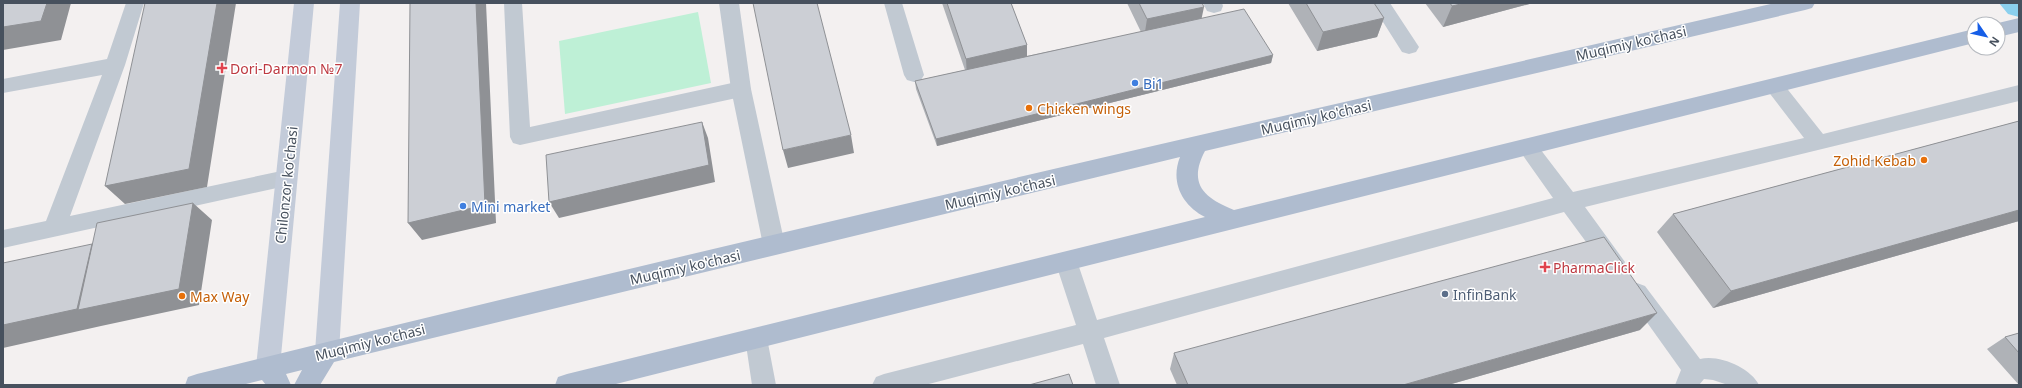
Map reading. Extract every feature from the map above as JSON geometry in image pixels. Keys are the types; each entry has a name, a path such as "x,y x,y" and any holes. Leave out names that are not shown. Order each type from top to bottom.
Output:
{"main road":[{"name":"Chilonzor ko'chasi","path":"271,379 286,178 304,3"},
{"path":"325,385 350,3"},
{"name":"Muqimiy ko'chasi","path":"197,385 271,379 327,352 1198,144 1805,3"},
{"path":"566,385 1966,38"},
{"path":"1198,144 1186,165 1186,176 1189,188 1195,198 1204,207 1234,220"},
{"path":"306,385 327,352"}],"street":[{"path":"728,3 740,89 774,245"}],"lane":[{"path":"54,229 115,65 135,3"},
{"path":"513,3 520,136 740,89"},
{"path":"893,3 914,75"},
{"path":"1380,3 1409,47"},
{"path":"3,86 115,65"},
{"path":"1774,86 1819,144"},
{"path":"884,385 1090,332 1570,202 1819,144 2019,93"},
{"path":"1527,147 1570,202 1691,378 1709,368 1726,371 1741,379 1747,385"},
{"path":"3,239 286,178"},
{"path":"1066,261 1108,385"},
{"path":"756,338 764,385"}],"green space":[{"path":"698,12 711,83 565,114 559,41"}],"building":[{"path":"3,3 47,3 41,21 3,27"},
{"path":"145,3 217,3 189,169 105,186"},
{"path":"410,3 476,3 485,205 408,223"},
{"path":"753,3 817,3 851,135 783,150"},
{"path":"947,3 1011,3 1027,45 966,59"},
{"path":"1139,3 1202,3 1204,7 1147,19"},
{"path":"1306,3 1374,3 1384,18 1323,32"},
{"path":"1450,3 1465,3 1452,6"},
{"path":"1244,9 1273,55 936,139 915,81"},
{"path":"2019,121 2019,210 1731,291 1673,214"},
{"path":"702,122 709,165 549,202 546,155"},
{"path":"193,203 179,289 78,310 97,223"},
{"path":"1604,237 1657,313 1403,385 1188,385 1174,353"},
{"path":"92,244 77,309 3,325 3,263"},
{"path":"2019,333 2019,353 2005,337"},
{"path":"1069,374 1073,385 1029,385"}],"waterway":[{"path":"2015,3 2019,6"}],"place":[{"name":"Dori-Darmon №7","path":"222,68"},
{"name":"Bi1","path":"1135,83"},
{"name":"Chicken wings","path":"1029,108"},
{"name":"Zohid Kebab","path":"1924,160"},
{"name":"Mini market","path":"463,206"},
{"name":"PharmaClick","path":"1545,267"},
{"name":"InfinBank","path":"1445,294"},
{"name":"Max Way","path":"182,296"}]}
